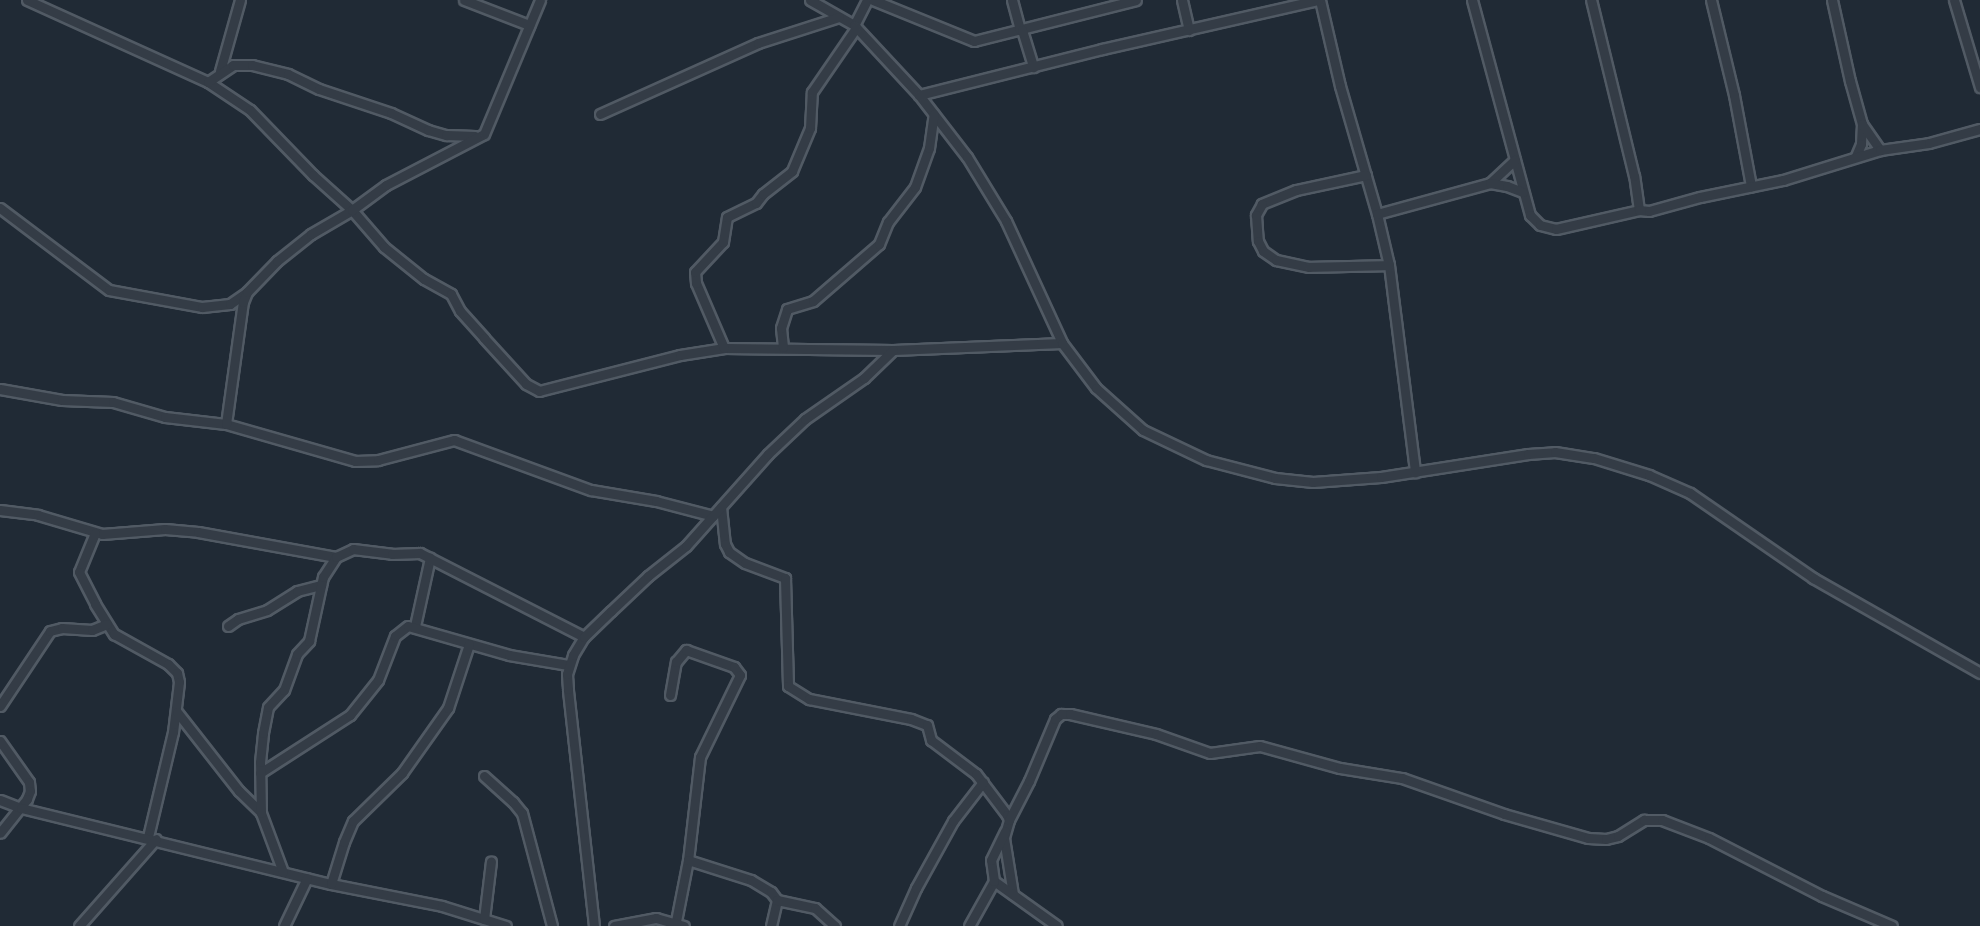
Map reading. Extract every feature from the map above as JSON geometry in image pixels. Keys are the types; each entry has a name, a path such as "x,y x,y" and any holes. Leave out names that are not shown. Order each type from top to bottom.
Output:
{"street":[{"path":"27,0 208,82 250,110 313,175 352,210 384,247 424,279 451,294 460,311 484,338 526,384 539,391 680,355 724,348 893,350 1062,343"},
{"path":"220,71 240,0"},
{"path":"464,0 529,25"},
{"path":"0,208 109,290 183,305 216,308 230,304 247,292 277,261 311,234 352,210 386,185 484,134 540,0"},
{"path":"810,0 855,27 934,114 990,191 1062,343 1096,388 1143,430 1206,460 1275,478 1312,482 1415,472 1555,452 1594,458 1649,475 1710,504 1814,578 1980,673"},
{"path":"724,348 696,283 695,272 723,242 727,217 756,203 763,194 792,171 810,128 812,92 855,27 867,0"},
{"path":"873,0 965,40 974,41 1136,0"},
{"path":"1012,0 1033,67"},
{"path":"1182,0 1189,30"},
{"path":"919,95 1319,0 1389,265 1415,472"},
{"path":"1472,0 1530,215 1540,225 1551,229 1639,210 1649,211 1805,174 1880,150 1929,143 1980,129"},
{"path":"1591,0 1634,176 1639,210"},
{"path":"1711,0 1736,106 1751,186"},
{"path":"1832,0 1850,81 1863,124 1880,150"},
{"path":"1954,0 1980,87"},
{"path":"600,114 758,43 791,30 839,17"},
{"path":"208,82 220,71 243,64 288,74 320,89 391,113 428,130 466,137 484,134"},
{"path":"783,347 781,328 787,309 813,302 879,244 888,222 915,187 929,148 934,114"},
{"path":"1856,156 1861,144 1863,124"},
{"path":"1377,214 1490,183 1515,160"},
{"path":"1366,175 1296,190 1262,204 1256,215 1258,242 1263,251 1276,260 1309,267 1389,265"},
{"path":"1490,183 1523,192"},
{"path":"226,424 243,302 247,292"},
{"path":"594,926 568,689 568,665 584,637 648,576 686,546 805,419 864,378 893,350"},
{"path":"0,389 62,400 113,402 165,417 226,424 356,461 378,460 454,440 591,490 656,501 713,516"},
{"path":"721,507 724,544 729,552 745,564 785,578 787,680 793,692 808,699 924,723 934,743 983,782 1009,820"},
{"path":"0,510 38,515 94,533 113,534 165,529 198,532 336,557"},
{"path":"79,926 152,838 177,712 179,682 177,673 155,656 122,640 107,624 79,572 94,533"},
{"path":"261,813 260,773 266,714 288,684 297,654 309,641 321,585 327,568 336,557 353,549 392,554 415,552 584,637"},
{"path":"415,626 430,558"},
{"path":"228,626 238,619 267,610 297,591 321,585"},
{"path":"0,706 13,682 50,631 62,628 92,630 107,624"},
{"path":"260,773 350,715 378,680 395,636 408,626 415,626 469,644 568,665"},
{"path":"331,884 344,842 354,821 374,798 402,773 448,708 469,644"},
{"path":"614,926 650,918 680,924 700,757 740,675 734,667 686,650 676,662 670,695"},
{"path":"177,712 239,791 254,803 261,813 283,872"},
{"path":"969,926 994,881 992,860 1029,782 1055,719 1061,714 1070,714 1156,734 1210,753 1260,746 1340,768 1402,778 1504,814 1588,838 1606,839 1618,836 1644,820 1662,820 1709,838 1822,896 1892,926"},
{"path":"0,741 29,782 30,791 21,808 0,833"},
{"path":"484,776 522,813 527,839 552,926"},
{"path":"899,926 916,888 953,821 983,782"},
{"path":"0,800 21,808 152,838 331,884 442,906 503,925"},
{"path":"1005,830 1013,894"},
{"path":"688,860 751,880 771,892 777,900 815,908 835,926"},
{"path":"484,919 491,861"},
{"path":"284,926 306,878"},
{"path":"994,881 1053,925"},
{"path":"771,926 777,900"}]}
